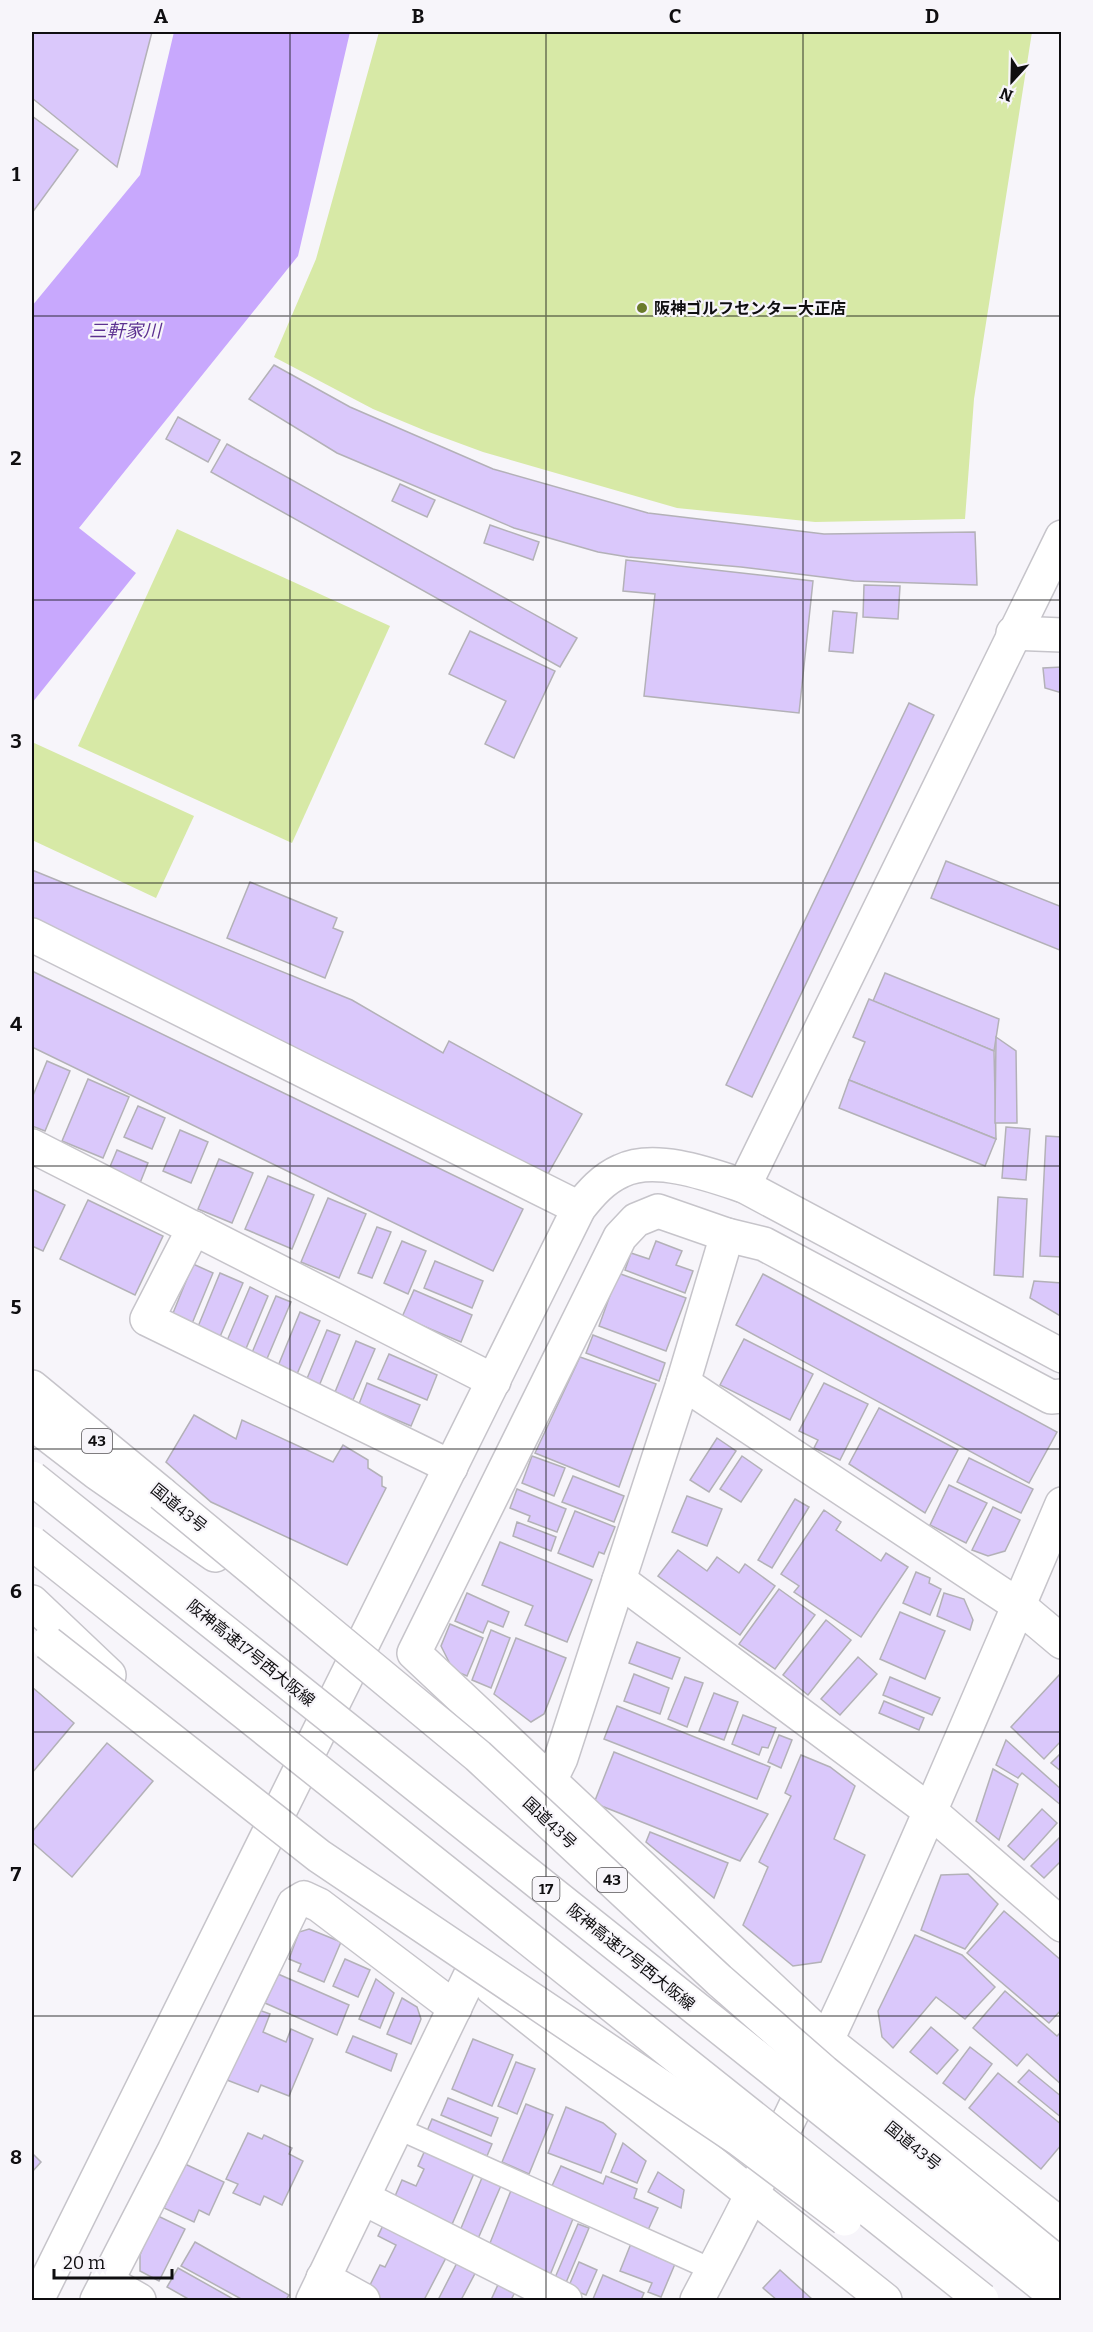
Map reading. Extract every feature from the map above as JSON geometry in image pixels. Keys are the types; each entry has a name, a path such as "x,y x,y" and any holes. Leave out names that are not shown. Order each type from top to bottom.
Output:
{"main road":[{"path":"744,1186 1062,537"},
{"path":"1013,633 1062,635"},
{"path":"32,935 579,1208"},
{"path":"32,1146 494,1381"},
{"path":"37,2301 579,1208 598,1185 622,1170 649,1165 702,1171 744,1186 1062,1356"},
{"path":"1062,1396 1051,1397 764,1244 728,1235 658,1211 636,1220 620,1237 421,1644 414,1653 827,2041 1062,2226"},
{"path":"194,1228 147,1319 451,1467"},
{"path":"549,1782 561,1758 620,1580 728,1235"},
{"path":"683,1383 1018,1605 1062,1642"},
{"name":"国道43号","path":"32,1387 478,1756 719,1980 815,2064 1062,2266"},
{"path":"32,1423 97,1473 339,1640"},
{"name":"阪神高速17号西大阪線","path":"32,1478 1061,2301"},
{"path":"697,2301 752,2196 827,2041 930,1811 1062,1504"},
{"path":"32,1543 982,2301"},
{"path":"620,1580 930,1811 1062,1925"},
{"path":"32,1602 213,1772"},
{"path":"32,1630 319,1856 739,2139 947,2301"},
{"path":"276,1819 885,2301"},
{"path":"139,2301 101,2291 174,2151 294,1904 304,1898 319,1905 455,2008"},
{"path":"363,2301 318,2289 472,1972"},
{"path":"363,2198 565,2301"}],"lane":[{"path":"397,2127 713,2270"}],"green space":[{"name":"阪神ゴルフセンター大正店","path":"379,32 1032,32 974,399 965,519 815,522 677,508 483,452 426,431 373,409 274,357 316,259"},
{"path":"177,529 390,626 292,843 78,746"},
{"path":"32,742 194,816 156,898 32,840"}],"water":[{"name":"三軒家川","path":"174,32 350,32 298,256 79,528 136,573 32,703 32,306 140,175"}],"building":[{"path":"32,32 152,32 117,167 32,98"},
{"path":"32,116 78,150 32,213"},
{"path":"274,365 350,407 493,469 648,513 824,534 975,532 977,585 854,581 741,567 628,557 598,552 514,528 337,453 249,399"},
{"path":"178,417 220,440 208,462 166,439"},
{"path":"227,444 577,638 560,667 211,472"},
{"path":"400,484 435,500 427,517 392,501"},
{"path":"490,525 539,542 533,560 484,543"},
{"path":"626,560 813,581 799,713 644,696 655,594 623,591"},
{"path":"864,585 900,586 898,619 863,617"},
{"path":"833,611 857,613 853,653 829,651"},
{"path":"470,631 555,671 514,758 485,744 506,701 449,674"},
{"path":"1062,667 1062,693 1045,688 1043,668"},
{"path":"909,703 934,715 752,1097 726,1085"},
{"path":"946,861 1062,907 1062,951 931,898"},
{"path":"32,870 352,1000 443,1053 449,1041 582,1114 545,1179 32,919"},
{"path":"250,882 337,918 333,928 343,932 325,978 227,938"},
{"path":"32,971 523,1209 493,1271 32,1047"},
{"path":"885,973 999,1019 994,1051 873,1001"},
{"path":"869,999 994,1051 996,1139 849,1080 865,1042 853,1037"},
{"path":"996,1037 1016,1051 1017,1123 995,1123"},
{"path":"47,1061 70,1071 45,1131 32,1126 32,1098"},
{"path":"88,1079 129,1097 103,1158 62,1141"},
{"path":"849,1080 996,1139 985,1166 839,1108"},
{"path":"138,1106 165,1118 152,1149 124,1137"},
{"path":"1006,1127 1030,1129 1026,1180 1002,1178"},
{"path":"180,1130 208,1142 191,1183 163,1171"},
{"path":"1046,1136 1062,1137 1062,1257 1040,1256"},
{"path":"117,1150 148,1163 140,1183 109,1169"},
{"path":"219,1159 253,1173 232,1223 198,1209"},
{"path":"268,1176 314,1195 292,1249 245,1229"},
{"path":"32,1189 65,1205 43,1251 32,1246"},
{"path":"998,1197 1027,1199 1023,1277 994,1275"},
{"path":"328,1198 366,1214 339,1278 301,1262"},
{"path":"88,1200 163,1236 135,1295 60,1259"},
{"path":"377,1227 391,1232 372,1278 358,1273"},
{"path":"402,1241 426,1251 408,1294 384,1283"},
{"path":"656,1241 682,1251 676,1265 693,1271 685,1293 625,1270 631,1253 649,1259"},
{"path":"435,1261 483,1281 472,1308 424,1288"},
{"path":"193,1264 213,1273 191,1326 171,1318"},
{"path":"220,1273 243,1283 219,1339 197,1329"},
{"path":"618,1273 686,1298 666,1351 599,1326"},
{"path":"763,1274 1057,1432 1029,1483 736,1325"},
{"path":"1034,1281 1062,1283 1062,1317 1030,1298"},
{"path":"250,1287 268,1296 245,1351 226,1343"},
{"path":"414,1290 472,1315 461,1342 402,1317"},
{"path":"276,1296 291,1302 266,1361 251,1355"},
{"path":"300,1312 320,1321 297,1374 278,1366"},
{"path":"327,1330 340,1335 319,1386 306,1381"},
{"path":"593,1335 665,1363 659,1381 586,1353"},
{"path":"744,1339 813,1374 790,1420 720,1385"},
{"path":"356,1341 375,1349 353,1400 335,1392"},
{"path":"389,1354 437,1375 427,1400 378,1379"},
{"path":"580,1357 656,1384 619,1487 535,1453"},
{"path":"367,1383 420,1405 411,1426 359,1404"},
{"path":"824,1383 868,1404 840,1460 814,1448 818,1440 799,1431"},
{"path":"879,1408 958,1450 925,1513 849,1464"},
{"path":"194,1415 236,1439 242,1420 333,1462 343,1445 368,1460 368,1468 382,1477 382,1486 386,1488 347,1565 211,1502 166,1462"},
{"path":"717,1438 736,1451 709,1492 690,1480"},
{"path":"532,1456 565,1468 554,1496 522,1483"},
{"path":"742,1456 762,1470 741,1502 720,1489"},
{"path":"969,1458 1033,1489 1021,1513 957,1482"},
{"path":"573,1476 624,1496 614,1522 562,1502"},
{"path":"949,1485 987,1503 966,1543 930,1525"},
{"path":"517,1489 566,1509 557,1532 528,1521 530,1516 510,1508"},
{"path":"687,1496 722,1509 707,1546 672,1532"},
{"path":"795,1499 809,1507 772,1568 758,1560"},
{"path":"993,1507 1020,1520 1005,1551 988,1556 972,1550"},
{"path":"824,1510 841,1522 836,1530 881,1561 886,1553 908,1567 861,1637 794,1592 799,1586 781,1574"},
{"path":"575,1511 615,1527 604,1554 599,1552 593,1567 558,1553"},
{"path":"517,1522 556,1537 551,1551 513,1536"},
{"path":"500,1542 592,1580 567,1642 525,1625 533,1606 482,1585"},
{"path":"678,1550 707,1571 717,1557 739,1573 745,1564 775,1586 740,1635 658,1576"},
{"path":"916,1572 930,1578 929,1583 941,1589 930,1615 903,1603"},
{"path":"779,1589 815,1615 775,1669 739,1644"},
{"path":"467,1593 509,1612 503,1627 488,1621 483,1633 455,1621"},
{"path":"944,1593 964,1599 973,1620 970,1630 937,1616"},
{"path":"900,1612 945,1631 925,1679 880,1659"},
{"path":"826,1620 851,1640 808,1695 783,1675"},
{"path":"450,1624 483,1638 467,1676 453,1670 441,1646"},
{"path":"491,1630 510,1638 491,1688 472,1680"},
{"path":"516,1638 566,1658 544,1714 531,1722 494,1694"},
{"path":"637,1642 680,1658 672,1679 629,1663"},
{"path":"858,1657 877,1674 840,1715 821,1699"},
{"path":"1061,1673 1062,1740 1044,1759 1011,1727"},
{"path":"634,1674 669,1688 660,1714 624,1701"},
{"path":"685,1677 703,1683 687,1727 668,1719"},
{"path":"890,1677 940,1698 932,1715 883,1695"},
{"path":"32,1687 74,1723 32,1773"},
{"path":"714,1693 738,1702 724,1740 699,1731"},
{"path":"884,1701 924,1718 919,1730 879,1713"},
{"path":"617,1706 770,1767 757,1799 604,1739"},
{"path":"743,1715 776,1728 768,1748 762,1747 759,1755 732,1744"},
{"path":"779,1735 792,1740 781,1768 768,1762"},
{"path":"1006,1740 1062,1790 1062,1806 1022,1773 1018,1778 996,1765"},
{"path":"107,1743 153,1781 72,1877 32,1842 32,1832"},
{"path":"614,1752 768,1814 740,1861 594,1803"},
{"path":"1062,1752 1062,1772 1051,1763"},
{"path":"801,1755 830,1767 855,1786 834,1839 865,1855 821,1962 793,1966 743,1925 768,1867 759,1862 791,1796 785,1793"},
{"path":"993,1769 1018,1784 999,1840 976,1821"},
{"path":"1042,1809 1057,1823 1024,1860 1008,1846"},
{"path":"650,1832 728,1863 714,1898 646,1842"},
{"path":"1062,1835 1062,1860 1044,1878 1031,1866"},
{"path":"968,1874 998,1904 965,1949 921,1930 941,1875"},
{"path":"1004,1911 1062,1961 1062,2009 1049,2023 967,1953"},
{"path":"309,1929 341,1942 324,1982 298,1971 301,1964 289,1959 299,1932"},
{"path":"915,1935 962,1955 995,1987 965,2019 936,1997 893,2048 882,2037 878,2011"},
{"path":"345,1959 370,1970 358,1997 333,1986"},
{"path":"278,1974 349,2005 337,2035 265,2003"},
{"path":"376,1979 394,1993 380,2028 359,2019"},
{"path":"1005,1991 1057,2036 1062,2031 1062,2085 1027,2054 1017,2066 973,2028"},
{"path":"402,1998 417,2007 421,2019 411,2044 387,2034"},
{"path":"256,2009 270,2014 263,2032 286,2042 291,2029 313,2039 289,2096 261,2085 258,2092 227,2080"},
{"path":"931,2027 958,2050 937,2074 910,2052"},
{"path":"353,2036 397,2054 391,2071 346,2052"},
{"path":"473,2039 513,2055 492,2106 452,2089"},
{"path":"970,2047 992,2064 965,2100 943,2083"},
{"path":"516,2062 535,2069 517,2114 498,2106"},
{"path":"1029,2070 1062,2097 1062,2118 1018,2082"},
{"path":"998,2073 1062,2125 1062,2144 1041,2169 969,2108"},
{"path":"448,2098 498,2118 491,2136 441,2115"},
{"path":"526,2104 553,2115 529,2174 502,2162"},
{"path":"566,2107 603,2123 616,2134 601,2173 548,2153"},
{"path":"432,2119 492,2144 487,2156 427,2131"},
{"path":"248,2133 262,2139 264,2135 292,2148 289,2154 303,2161 282,2205 264,2196 260,2205 233,2193 238,2184 226,2179"},
{"path":"623,2143 646,2161 637,2183 611,2172"},
{"path":"426,2148 476,2169 450,2229 392,2203 402,2180 416,2186 424,2169 418,2166"},
{"path":"32,2153 41,2162 32,2172"},
{"path":"185,2164 224,2182 209,2215 199,2210 194,2222 164,2208"},
{"path":"561,2166 603,2184 606,2176 637,2189 634,2198 658,2208 648,2230 551,2188"},
{"path":"658,2172 684,2190 681,2208 648,2192"},
{"path":"484,2173 503,2181 477,2241 459,2233"},
{"path":"512,2188 575,2214 550,2275 488,2248"},
{"path":"156,2215 185,2229 159,2281 140,2271 140,2255"},
{"path":"385,2221 449,2252 424,2300 381,2300 366,2293 380,2265 385,2267 396,2245 378,2236"},
{"path":"578,2224 589,2228 565,2285 554,2280"},
{"path":"632,2241 657,2251 655,2256 675,2264 661,2297 648,2292 652,2283 620,2271"},
{"path":"195,2242 289,2295 286,2300 243,2300 181,2266"},
{"path":"461,2255 480,2264 461,2300 438,2300"},
{"path":"579,2262 597,2270 586,2295 568,2288"},
{"path":"178,2268 235,2300 190,2300 167,2287"},
{"path":"780,2270 813,2300 777,2300 763,2288"},
{"path":"603,2275 644,2293 641,2300 593,2299"},
{"path":"501,2278 518,2286 511,2300 491,2300"}],"place":[{"name":"阪神ゴルフセンター大正店","path":"642,308"}]}
